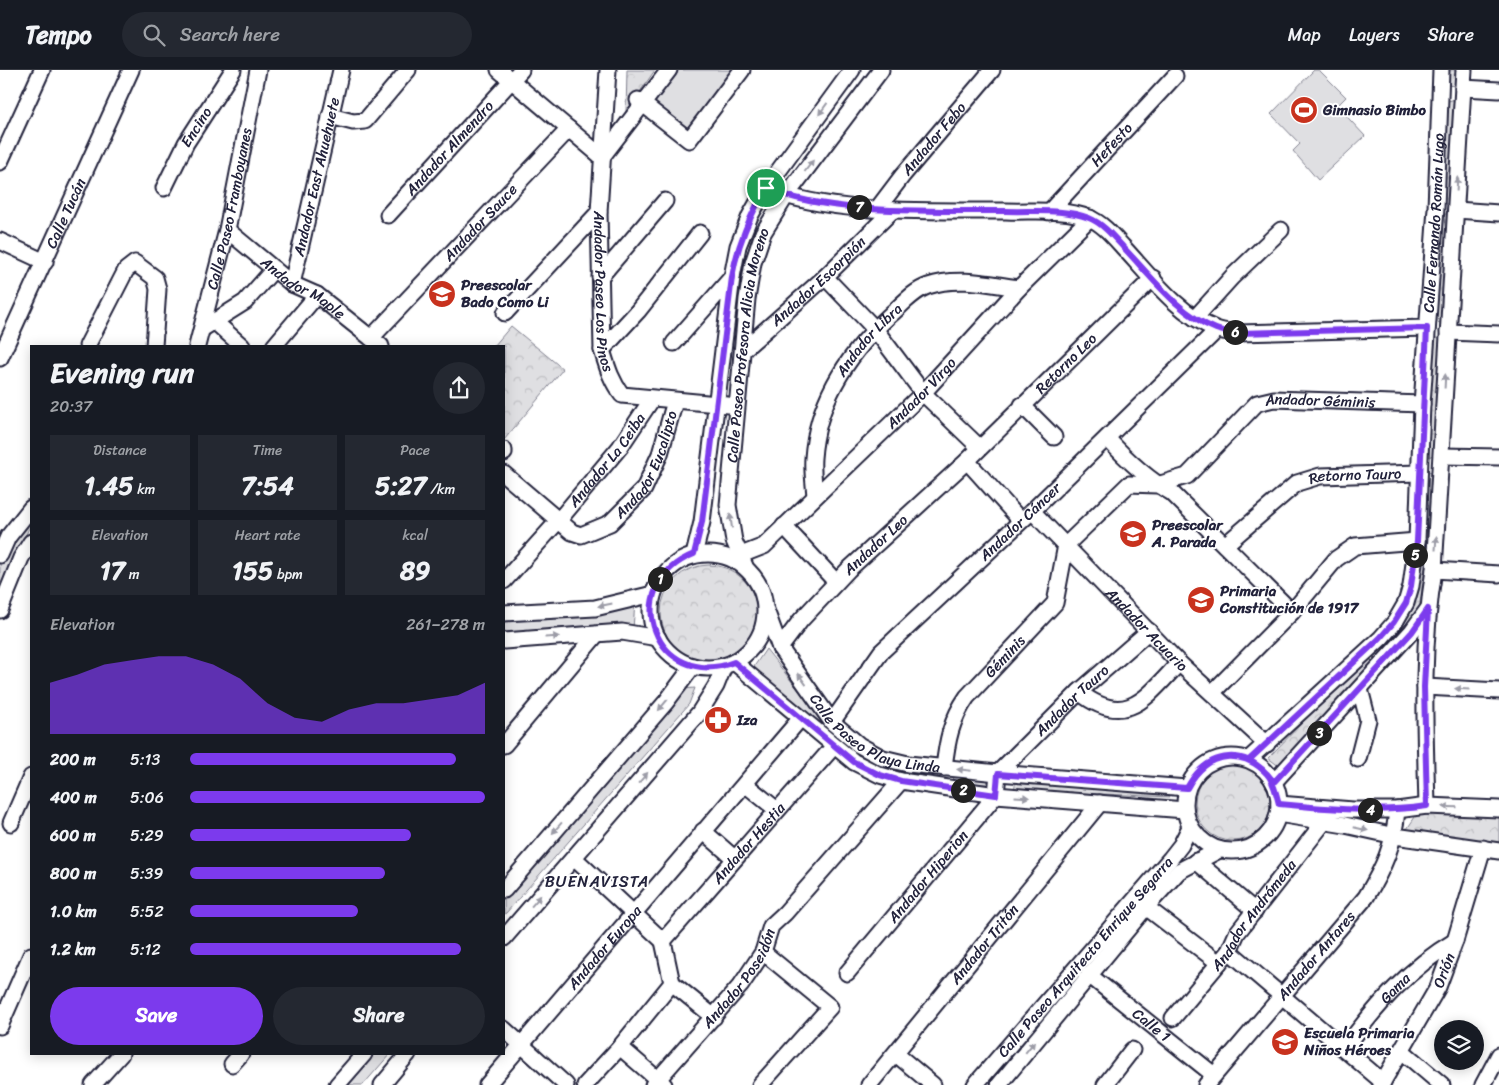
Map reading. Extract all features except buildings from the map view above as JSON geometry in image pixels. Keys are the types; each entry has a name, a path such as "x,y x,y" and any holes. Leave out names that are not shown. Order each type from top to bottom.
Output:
{"street":[{"path":"0,162 42,70"},
{"name":"Calle Tucán","path":"0,358 131,70"},
{"name":"Encino","path":"164,188 186,143 233,70"},
{"name":"Calle Paseo Framboyanes","path":"198,345 208,325 258,70"},
{"name":"Andador East Ahuehuete","path":"292,284 341,70"},
{"path":"330,116 353,122 365,121 408,70"},
{"path":"499,70 516,75 569,129 602,157 641,102 669,70"},
{"name":"Andador Paseo Los Pinos","path":"608,70 599,212 600,277 602,350 613,384 622,395 737,406"},
{"path":"641,102 689,140 742,70"},
{"name":"Calle Paseo Profesora Alicia Moreno","path":"694,554 702,522 732,277 738,246 750,216 766,188 852,70"},
{"name":"Calle Paseo Profesora Alicia Moreno","path":"743,561 734,541 728,505 744,350 747,299 753,263 764,233 786,196 882,70"},
{"name":"Andador Febo","path":"886,209 903,174 992,70"},
{"name":"Calle Fernando Román Lugo","path":"1249,760 1380,638 1394,622 1406,603 1411,586 1417,541 1422,404 1436,208 1441,70"},
{"name":"Calle Fernando Román Lugo","path":"1427,806 1424,687 1428,609 1434,570 1442,456 1464,70"},
{"name":"Andador Almendro","path":"388,215 516,75"},
{"name":"Hefesto","path":"1049,212 1175,76"},
{"path":"1463,88 1499,90"},
{"name":"Andador Sauce","path":"376,342 569,129"},
{"path":"766,188 786,196 886,209 1049,212 1090,218 1100,224 1195,318 1217,330 1238,333 1427,328"},
{"path":"600,277 665,201"},
{"name":"Andador Escorpión","path":"744,350 825,277 886,209"},
{"path":"1456,210 1499,213"},
{"path":"504,313 599,212"},
{"name":"Andador Virgo","path":"743,561 764,546 924,393 1019,288 1090,218"},
{"name":"Andador Maple","path":"227,230 292,284 317,295 376,342"},
{"path":"1195,318 1232,277 1281,230"},
{"path":"602,350 638,311 700,233"},
{"path":"0,241 45,262"},
{"path":"88,345 126,270 135,263 155,278 158,289 154,345"},
{"name":"Andador East Ahuehuete","path":"208,325 246,302 274,269"},
{"path":"674,343 732,277"},
{"path":"825,277 875,329 924,393 979,447"},
{"name":"Retorno Leo","path":"979,447 1153,278"},
{"name":"Andador Libra","path":"815,496 813,458 816,434 830,392 840,372 875,329 914,293 928,286 965,281 1019,288"},
{"path":"275,345 317,295"},
{"path":"208,325 240,345"},
{"name":"Andador Cáncer","path":"832,722 880,652 1027,516 1217,330"},
{"path":"1448,332 1499,334"},
{"name":"Andador La Ceiba","path":"505,580 559,520 620,447 652,399"},
{"name":"Andador Géminis","path":"1066,545 1129,484 1157,485 1187,476 1257,403 1274,399 1422,404"},
{"name":"Andador Eucalipto","path":"559,520 572,532 581,535 610,523 644,490 660,454 675,401"},
{"path":"1022,405 1054,437"},
{"path":"1107,438 1125,458 1157,485 1172,493 1292,612"},
{"name":"Andador Leo","path":"780,648 801,620 836,582 967,461 979,447"},
{"path":"1442,456 1499,457"},
{"name":"Andador Acuario","path":"967,461 1027,516 1066,545 1179,663 1267,744"},
{"name":"Retorno Tauro","path":"1225,545 1298,483 1320,476 1420,473"},
{"path":"505,475 559,520"},
{"path":"0,554 21,518 30,509"},
{"path":"784,526 836,582"},
{"path":"1212,692 1292,612 1336,559 1356,546 1417,541"},
{"path":"0,610 20,558 30,543"},
{"name":"Géminis","path":"944,768 948,736 959,708 967,697 1055,604 1066,545"},
{"path":"712,553 743,561 764,594 766,610 762,631 751,650 729,664 708,668 693,666 679,660 667,650 658,638 652,624 653,594 659,581 668,569 680,560 694,554 712,553"},
{"path":"1434,570 1499,574"},
{"path":"505,613 595,608 653,594"},
{"name":"Calle Fernando Román Lugo","path":"1274,782 1412,632 1428,609"},
{"name":"Calle Paseo Playa Linda","path":"766,610 780,648 832,722 859,745 882,758 998,774 1187,788"},
{"name":"Andador Tauro","path":"998,774 1079,692 1148,631"},
{"path":"505,641 622,632 658,638"},
{"path":"505,744 597,634"},
{"path":"1079,692 1096,706 1112,709 1129,708 1152,692 1179,663"},
{"path":"505,937 699,713 729,664"},
{"name":"Calle Paseo Playa Linda","path":"729,664 854,762 880,775 901,781 996,795 1184,810"},
{"path":"505,889 666,702 693,666"},
{"path":"1424,687 1499,691"},
{"path":"1358,759 1368,720 1360,689"},
{"name":"Andador Europa","path":"487,1085 520,1044 800,719"},
{"name":"Andador Hestia","path":"663,941 834,746"},
{"path":"1234,756 1249,760 1263,768 1274,782 1279,809 1271,832 1256,844 1238,851 1219,850 1208,845 1190,827 1184,810 1187,788 1194,774 1205,764 1219,758 1234,756"},
{"path":"996,795 998,774"},
{"path":"10,823 30,779"},
{"name":"Andador Poseidón","path":"658,1083 741,985 762,952 770,926 785,914 901,781"},
{"path":"745,784 777,810"},
{"name":"Andador Hiperion","path":"847,973 996,795"},
{"name":"Andador Tritón","path":"869,1085 1100,803"},
{"path":"1328,815 1427,806 1499,809"},
{"path":"1279,809 1328,815 1395,836 1499,851"},
{"name":"Andador Antares","path":"1210,1080 1366,897 1382,870 1395,836 1397,810"},
{"name":"Andador Andrómeda","path":"1173,1018 1229,951 1238,933 1328,815"},
{"name":"Calle Paseo Arquitecto Enrique Segarra","path":"975,1085 1170,859 1190,827"},
{"path":"703,831 734,858"},
{"name":"Orión","path":"1382,1083 1438,986 1456,941 1483,848"},
{"name":"Calle Paseo Arquitecto Enrique Segarra","path":"1000,1085 1089,975 1179,871 1219,850"},
{"path":"574,858 663,941 672,983 714,1016"},
{"path":"1196,861 1255,911"},
{"path":"1146,907 1219,963"},
{"name":"Gama","path":"1345,1048 1376,1007 1407,975 1432,954 1456,941"},
{"path":"1229,951 1345,1048 1382,1083"},
{"path":"760,1085 830,1007 762,952"},
{"path":"0,1026 30,958"},
{"name":"Calle 1","path":"1089,975 1210,1080"},
{"path":"585,1085 620,1048 672,983"},
{"path":"505,1030 566,1085"},
{"path":"620,1048 658,1083"},
{"path":"1105,1085 1132,1050"},
{"path":"1402,1051 1442,1085"},
{"path":"896,1054 933,1085"},
{"path":"93,1085 120,1055"},
{"path":"338,1085 363,1055"},
{"path":"382,1085 407,1055"},
{"path":"1487,1084 1499,1055"}],"green space":[{"path":"627,70 655,70 626,112"},
{"path":"669,70 742,70 689,140 644,104"},
{"path":"1314,70 1319,70 1346,97 1337,106 1365,136 1318,180 1293,151 1300,144 1271,114"},
{"path":"1446,70 1457,70 1456,86 1446,85"},
{"path":"1459,98 1452,204 1443,204 1448,101"},
{"path":"1440,214 1448,214 1442,322 1434,323"},
{"path":"511,326 563,369 505,439 505,345 495,345"},
{"path":"1430,338 1441,338 1438,452 1429,457"},
{"path":"1438,471 1419,610 1280,767 1268,758 1409,613 1426,472"},
{"path":"30,515 30,526 0,589 0,559"},
{"path":"709,565 728,568 743,579 754,594 757,613 754,632 743,647 728,658 709,661 690,658 675,647 664,632 661,613 664,594 675,579 690,568"},
{"path":"635,602 633,629 505,634 505,621 598,613"},
{"path":"766,649 827,726 937,773 938,783 895,777 852,758 751,671"},
{"path":"695,688 689,704 505,914 505,897 682,689"},
{"path":"1226,765 1240,765 1254,771 1265,782 1269,788 1271,803 1269,818 1260,830 1248,839 1226,841 1212,835 1201,824 1195,810 1195,796 1201,782 1212,771"},
{"path":"955,773 991,778 993,784 952,784"},
{"path":"1016,780 1169,791 1169,797 1014,790"},
{"path":"1419,811 1499,815 1499,846 1405,832"},
{"path":"373,1055 389,1055 363,1085 348,1085"}],"place":[{"name":"Gimnasio Bimbo","path":"1304,110"},
{"name":"Preescolar Bado Como Li","path":"442,294"},
{"name":"Preescolar A. Parada","path":"1133,534"},
{"name":"Primaria Constitución de 1917","path":"1201,600"},
{"name":"Iza","path":"718,720"},
{"name":"Escuela Primaria Niños Héroes","path":"1285,1042"}],"district":[{"name":"BUENAVISTA","path":"597,881"}],"route":[{"path":"766,188 750,216 738,246 732,277 702,522 694,554 680,560 668,569 659,581 653,594 652,624 658,638 667,650 679,660 693,666 708,668 724,666 734,662 800,719 854,762 880,775 901,781 996,795 998,774 1187,788 1194,774 1205,764 1219,758 1234,756 1249,760 1263,768 1274,782 1412,632 1428,609 1424,687 1427,806 1397,810 1353,810 1279,804 1274,782 1263,768 1249,760 1380,638 1394,622 1406,603 1411,586 1417,541 1427,328 1238,333 1217,330 1195,318 1170,296 1119,242 1100,224 1090,218 1049,212 893,210 786,196 766,188"}]}
